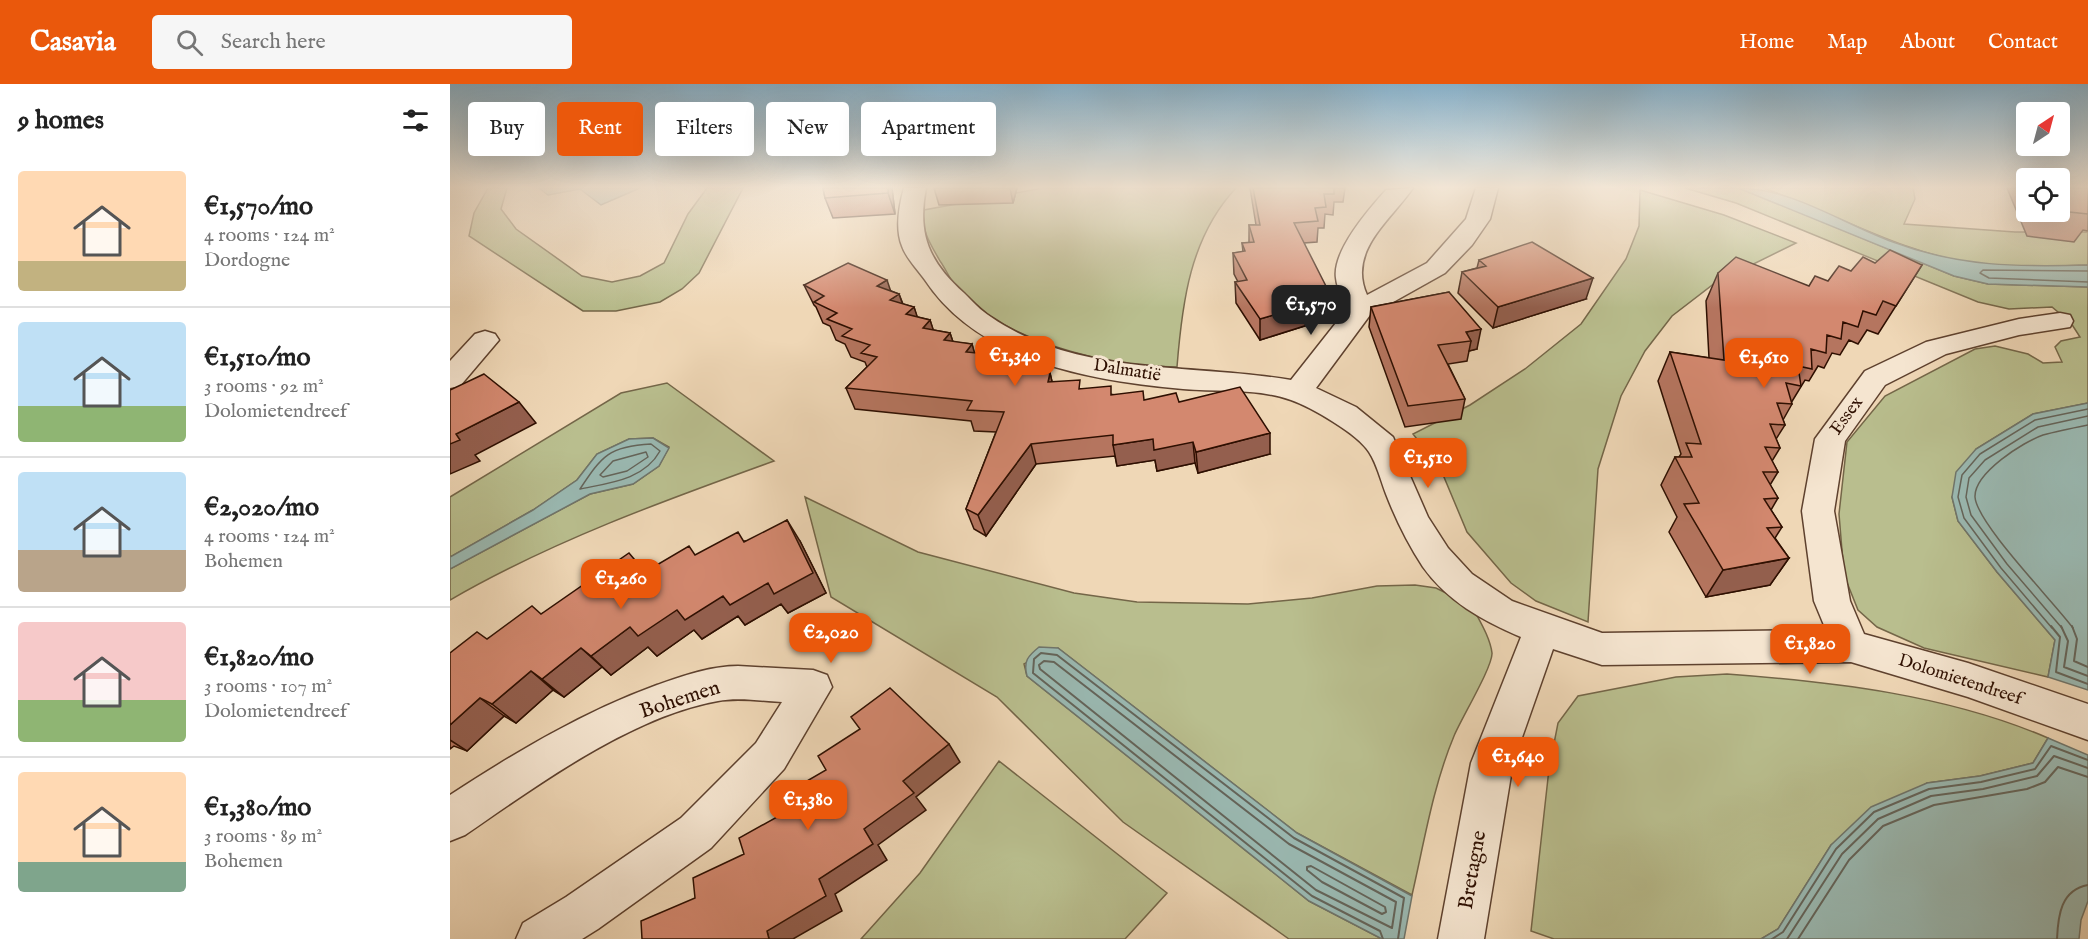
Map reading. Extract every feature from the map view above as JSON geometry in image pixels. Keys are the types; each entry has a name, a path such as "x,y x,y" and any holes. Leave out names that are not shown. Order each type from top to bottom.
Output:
{"street":[{"name":"Dalmatië","path":"912,228 914,246 942,287 981,323 1041,354 1104,369 1182,379 1253,383 1298,391"},
{"path":"1361,309 1348,274 1358,244 1367,228"},
{"path":"1298,391 1361,309 1436,268 1472,228"},
{"name":"Essex","path":"1851,646 1832,601 1818,511 1830,439 1875,378 1935,348 2019,327 2060,321"},
{"path":"450,344 485,340 450,379"},
{"name":"Dolomietendreef","path":"1298,391 1345,414 1382,445 1413,521 1436,558 1460,585 1499,612 1542,630 1602,650 1851,646 1968,680 2088,722"},
{"name":"Bretagne","path":"1461,939 1492,763 1542,630"},
{"name":"Bohemen","path":"450,820 523,770 647,707 720,684 813,687 770,756 696,834 582,913 539,939"}],"green space":[{"path":"471,228 515,228 582,276 612,282 640,276 664,263 681,228 722,228 699,273 682,289 660,302 616,311 583,311 469,236"},
{"path":"925,228 1208,228 1191,272 1182,319 1177,367 1149,366 1088,356 1056,347 998,321 974,304 954,284 927,237"},
{"path":"1638,228 1757,228 1796,243 1715,283 1672,316 1645,351 1621,396 1598,469 1588,622 1536,601 1511,583 1467,532 1441,470 1413,434 1470,405 1525,369 1581,324 1626,259"},
{"path":"1797,228 1837,228 1954,276 1988,284 2088,287 2088,403 2033,414 1976,449 1952,497 1958,521 1997,572 2055,640 2048,677 1924,648 1877,627 1858,610 1844,575 1839,514 1847,442 1885,396 1975,349 1995,346 2028,354 2043,363 2062,362 2055,347 2061,341 2080,337 2071,323 2052,307 2009,309 1978,302"},
{"path":"1859,228 2088,232 2088,265 2033,267 1978,264 1922,251"},
{"path":"667,383 774,461 609,523 528,559 450,600 450,569 590,494 633,484 659,466 669,447 653,438 629,439 597,454 577,480 533,510 450,557 450,497 621,393"},
{"path":"805,497 918,552 1074,593 1137,602 1248,604 1312,598 1377,586 1415,585 1436,588 1472,606 1489,641 1491,660 1454,736 1440,775 1412,895 1297,833 1058,648 1024,664 1027,676 1309,901 1382,939 1289,939 1123,822 997,697 831,597"},
{"path":"1727,674 1850,686 1931,701 2010,723 2048,738 2033,763 1980,776 1927,783 1831,845 1778,929 1761,939 1554,939 1531,931 1549,769 1558,723 1578,696 1676,677"},
{"path":"999,761 1167,893 1125,939 861,939 920,873"}],"water":[{"path":"1836,228 1859,228 1918,250 1966,261 2037,266 2088,265 2088,287 1988,284 1954,276"},
{"path":"2088,403 2088,690 2048,677 2055,640 1997,572 1958,521 1952,497 1956,472 1976,449 2033,414"},
{"path":"653,438 669,448 659,466 633,484 590,494 450,569 450,557 533,510 577,480 597,454 629,439"},
{"path":"1039,647 1058,648 1297,833 1412,896 1404,939 1382,939 1309,901 1027,676 1027,659"},
{"path":"2048,738 2088,755 2088,901 2081,920 2079,939 1761,939 1778,929 1831,845 1871,807 1927,783 1980,776 2033,763"}],"building":[{"path":"1250,228 1296,228 1332,298 1260,319 1235,282 1247,280 1233,253 1245,251 1242,243 1254,242"},
{"path":"1532,242 1593,278 1498,307 1462,272 1486,266 1479,260"},
{"path":"1890,250 1922,265 1896,306 1883,301 1876,315 1863,311 1858,327 1843,322 1841,339 1827,335 1826,353 1811,349 1812,369 1798,366 1801,386 1786,383 1792,404 1777,403 1785,425 1770,424 1780,448 1765,447 1778,472 1763,472 1778,498 1764,499 1782,527 1767,528 1789,558 1723,570 1684,504 1699,503 1675,457 1692,457 1686,443 1701,444 1670,352 1724,360 1718,273 1736,257 1809,286 1815,276 1828,281 1839,266 1851,271 1863,257 1875,263"},
{"path":"848,263 887,280 877,286 899,294 890,300 914,307 906,314 930,320 923,328 950,333 944,340 972,344 966,352 996,355 991,363 1022,364 1018,373 1050,373 1048,382 1080,380 1079,389 1111,386 1111,395 1143,391 1144,400 1176,393 1179,402 1240,387 1270,433 1196,452 1193,442 1154,450 1153,439 1113,445 1113,435 1031,444 978,515 966,509 1004,412 967,410 972,401 846,388 877,357 861,353 870,345 842,336 852,329 827,319 837,313 814,302 824,296 804,285"},
{"path":"1449,292 1481,329 1466,332 1471,341 1438,345 1465,399 1408,406 1371,307"},
{"path":"484,374 519,402 456,434 460,440 450,444 450,390"},
{"path":"787,520 813,573 774,594 768,583 730,605 723,596 685,620 677,610 638,636 630,627 591,656 581,648 542,679 531,671 492,704 480,698 450,725 450,653 477,632 487,639 532,606 541,614 629,553 645,572 689,546 695,555 738,532 744,542"},
{"path":"890,688 949,744 903,781 914,793 864,829 873,844 819,879 826,896 767,931 769,939 642,939 641,921 695,898 693,878 744,854 739,838 788,811 781,796 826,770 818,756 860,729 851,717"}]}
